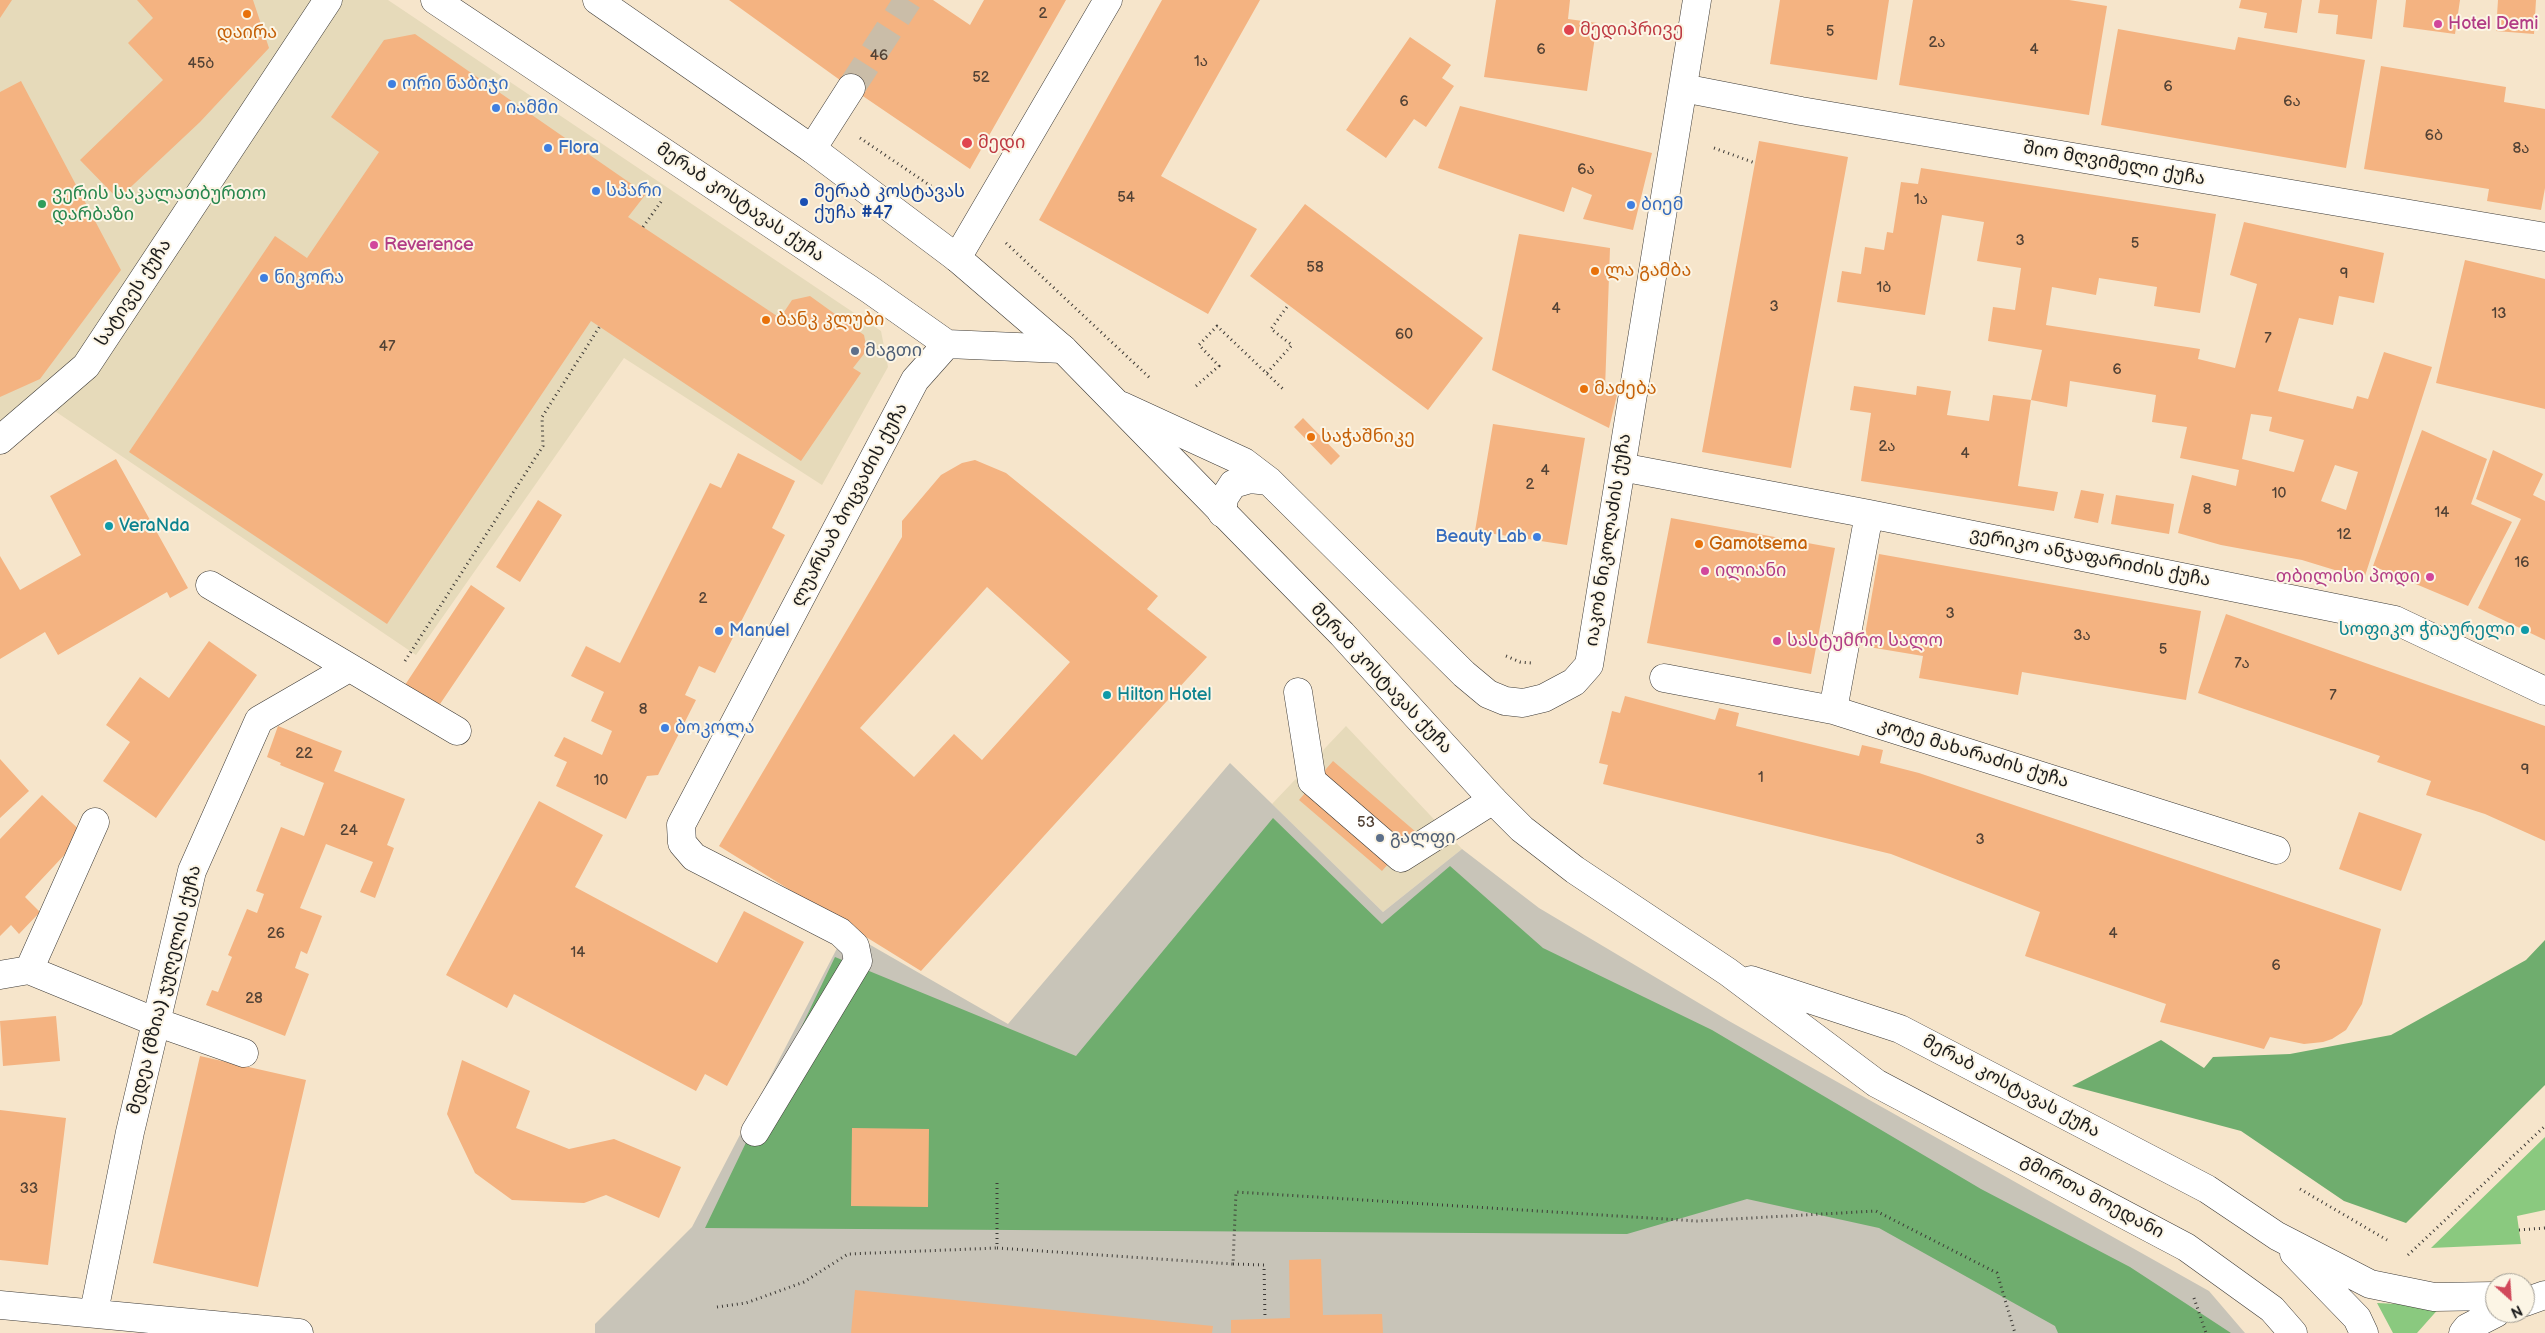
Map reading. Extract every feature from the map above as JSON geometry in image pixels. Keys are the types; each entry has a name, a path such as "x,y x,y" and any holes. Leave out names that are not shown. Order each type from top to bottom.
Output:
{"street":[{"name":"სატივეს ქუჩა","path":"0,440 86,366 328,0"},
{"name":"მერაბ კოსტავას ქუჩა","path":"435,0 869,289 947,344"},
{"name":"მერაბ კოსტავას ქუჩა","path":"597,0 812,150 957,258 1063,349 1122,406 1222,513 1342,634 1492,800 1522,829 1575,870 1728,972 1876,1082"},
{"path":"957,258 1108,0"},
{"name":"იაკობ ნიკოლაძის ქუჩა","path":"1122,406 1244,462 1269,481 1464,674 1497,699 1523,703 1544,698 1574,682 1589,665 1697,0"},
{"path":"812,150 851,88"},
{"name":"შიო მღვიმელი ქუჩა","path":"1683,88 1810,112 2545,237"},
{"path":"947,344 1063,349"},
{"name":"ლუარსაბ ბოცვაძის ქუჩა","path":"755,1132 858,960 855,946 840,932 694,857 682,843 681,824 915,380 947,344"},
{"name":"ვერიკო ანჯაფარიძის ქუჩა","path":"1621,467 1869,514 2395,620 2545,691"},
{"path":"1222,513 1224,498 1233,484 1250,479 1269,481"},
{"path":"1833,710 1869,514"},
{"path":"210,585 457,731"},
{"name":"მედეა (მზია) ჯუღელის ქუჩა","path":"94,1312 130,1132 192,872 259,720 348,668"},
{"name":"კოტე მახარაძის ქუჩა","path":"1664,678 1833,710 2276,850"},
{"path":"1298,692 1312,781 1401,858 1492,800"},
{"path":"29,970 95,822"},
{"path":"0,974 29,970 156,1022 244,1053"},
{"name":"მერაბ კოსტავას ქუჩა","path":"1728,972 1900,1029 2208,1189 2278,1236"},
{"name":"გმირთა მოედანი","path":"1876,1082 2186,1247 2272,1309 2292,1333"},
{"path":"2278,1236 2370,1284 2434,1297 2485,1296"},
{"path":"2278,1236 2357,1318 2364,1333"},
{"path":"0,1305 94,1312 299,1333"},
{"path":"2463,1333 2467,1328 2485,1319"}],"path":[{"path":"1714,148 1755,163"},
{"path":"643,228 663,199"},
{"path":"1267,373 1292,346 1271,329 1289,304"},
{"path":"387,689 543,446 542,417 600,326"},
{"path":"1196,386 1219,366 1199,345 1217,326 1284,389"},
{"path":"2404,1259 2545,1126"},
{"path":"997,1183 997,1248"},
{"path":"2300,1189 2387,1240"},
{"path":"1233,1264 1236,1192 1697,1221 1876,1211 1997,1272 2015,1333"},
{"path":"2519,1230 2545,1228"},
{"path":"717,1307 746,1303 804,1282 848,1254 997,1248 1264,1265 1266,1319"},
{"path":"2194,1298 2206,1333"}],"shaded area":[{"path":"0,0 388,0 881,331 888,367 822,485 624,358 416,655 37,399 0,432"},
{"path":"1346,726 1462,849 1383,912 1272,804"},
{"path":"1230,763 1383,912 1462,849 1539,908 1729,1021 2209,1291 2245,1333 595,1333 595,1324 692,1227 846,931 1008,1024"}],"green space":[{"path":"1273,818 1382,924 1450,866 1543,948 1712,1030 1981,1189 2130,1267 2231,1333 2058,1333 2055,1326 1879,1228 1747,1199 1627,1234 705,1228 835,957 1076,1056"},
{"path":"2545,940 2545,1085 2406,1223 2344,1201 2241,1131 2072,1086 2161,1040 2204,1068 2213,1057 2290,1054 2391,1035 2526,960"},
{"path":"2545,1137 2545,1210 2517,1216 2521,1244 2431,1248"},
{"path":"2377,1303 2441,1306 2417,1333 2393,1333"}],"building":[{"path":"0,0 12,0 0,18"},
{"path":"137,0 253,0 269,48 200,122 118,199 80,160 163,80 128,43 153,18"},
{"path":"729,0 933,0 970,25 984,0 1066,0 970,169 851,88"},
{"path":"1162,0 1260,0 1161,176 1257,229 1208,314 1039,220"},
{"path":"1496,0 1570,0 1568,19 1597,23 1587,91 1484,77"},
{"path":"1780,0 1889,0 1877,80 1770,64"},
{"path":"1913,0 2069,0 2107,6 2089,115 1899,85"},
{"path":"2241,0 2302,0 2297,33 2264,28 2267,13 2239,8"},
{"path":"2320,0 2377,0 2372,39 2336,34 2338,15 2318,13"},
{"path":"2406,0 2460,0 2455,34 2403,27"},
{"path":"2498,0 2536,0 2534,34 2496,31"},
{"path":"2118,29 2235,50 2238,37 2365,60 2346,168 2101,125"},
{"path":"415,34 646,194 628,217 780,318 792,300 810,296 864,335 867,350 853,368 861,373 801,461 591,321 387,624 129,452 275,236 307,258 379,152 331,117 384,40"},
{"path":"1410,37 1451,65 1442,78 1454,86 1426,127 1414,119 1386,158 1346,130"},
{"path":"2381,66 2506,87 2504,102 2545,109 2545,188 2541,210 2487,201 2489,189 2364,169"},
{"name":"ვერის საკალათბურთო დარბაზი","path":"21,81 121,270 40,379 0,397 0,92"},
{"path":"1460,106 1652,153 1633,230 1583,219 1592,195 1572,187 1564,212 1438,168"},
{"path":"1759,141 1848,157 1791,468 1702,452"},
{"path":"1921,168 2216,214 2200,313 2154,306 2157,287 2099,278 2096,295 2052,287 2046,325 2200,349 2198,359 2235,368 2257,284 2230,275 2244,222 2384,253 2374,303 2339,296 2333,325 2299,318 2278,391 2353,409 2357,396 2368,399 2384,352 2432,367 2364,579 2302,560 2221,545 2178,533 2192,475 2236,486 2239,470 2180,458 2187,427 2152,422 2156,395 2070,381 2067,407 2031,400 2042,350 1988,341 1993,307 2015,310 2021,268 1977,261 1984,222 1942,215 1925,315 1837,302 1842,271 1861,274 1865,247 1884,250 1887,232 1893,233 1901,182 1918,184","holes":["2251,414 2272,417 2269,431 2304,440 2294,472 2242,459","2335,465 2358,472 2346,510 2321,501"]},
{"path":"1305,204 1483,338 1428,410 1250,276"},
{"path":"1519,234 1610,248 1605,389 1618,391 1609,428 1492,370"},
{"path":"2465,260 2545,279 2545,409 2436,383"},
{"path":"1854,386 1916,395 1917,386 1951,391 1947,415 1989,421 1993,395 2031,400 2018,486 2058,492 2054,511 1861,481 1871,413 1850,410"},
{"path":"1303,418 1340,456 1331,465 1294,427"},
{"path":"1493,424 1585,438 1567,545 1475,531"},
{"path":"2422,430 2487,459 2471,504 2512,522 2468,606 2373,566"},
{"path":"2493,450 2543,474 2533,495 2545,501 2545,640 2478,608 2521,519 2476,499"},
{"path":"738,453 795,481 772,528 785,535 715,673 699,666 685,695 696,700 658,775 647,776 626,819 556,786 567,762 554,756 564,737 602,755 612,731 591,721 604,692 571,676 586,646 620,663 710,483 721,488"},
{"path":"116,459 188,588 170,598 167,592 58,655 45,632 0,659 0,556 20,590 81,555 50,496"},
{"name":"Hilton Hotel","path":"975,460 1006,473 1158,596 1147,609 1207,657 921,971 719,846 902,537 902,521 941,475 962,463","holes":["987,587 1070,662 982,760 954,734 914,777 860,728"]},
{"path":"2081,490 2104,494 2098,523 2074,518"},
{"path":"2116,495 2174,504 2169,534 2111,524"},
{"path":"538,500 562,515 520,582 496,567"},
{"path":"1671,518 1835,548 1811,674 1647,643"},
{"path":"1879,554 2201,611 2186,700 2022,672 2018,695 1919,678 1923,656 1863,646"},
{"path":"471,585 505,608 438,707 405,685"},
{"path":"2226,614 2545,726 2545,841 2485,814 2426,795 2431,781 2377,762 2380,756 2198,693"},
{"path":"209,641 257,675 156,818 103,781 130,742 106,725 140,677 169,698"},
{"path":"1625,696 1715,720 1719,708 1739,713 1736,726 1859,756 1862,745 1883,750 1880,763 1919,773 2381,929 2362,1004 2346,1030 2332,1039 2304,1044 2270,1037 2264,1049 2160,1022 2166,1004 2025,956 2040,912 1891,854 1603,784 1608,765 1599,763 1612,711 1620,713"},
{"path":"278,726 342,751 334,771 405,799 387,845 394,848 375,898 360,892 373,862 326,844 300,908 322,916 307,954 301,951 295,968 309,974 285,1036 206,1005 212,990 218,992 232,957 228,955 247,909 257,913 264,894 256,891 281,827 304,836 324,783 280,765 281,763 267,757"},
{"path":"0,759 29,791 0,818"},
{"path":"1333,761 1416,832 1382,871 1299,800"},
{"path":"42,795 84,834 25,897 40,912 19,934 11,925 0,936 0,839"},
{"path":"539,801 603,835 575,887 717,963 744,911 804,942 727,1086 705,1074 696,1091 514,994 507,1008 446,975"},
{"path":"2359,812 2422,834 2401,891 2339,869"},
{"path":"56,1016 60,1061 3,1066 0,1021"},
{"path":"200,1056 306,1080 258,1287 153,1263"},
{"path":"462,1060 530,1091 516,1128 569,1149 614,1139 681,1167 659,1218 606,1195 584,1203 512,1200 475,1173 447,1114"},
{"path":"0,1110 66,1118 48,1265 0,1260"},
{"path":"852,1128 929,1129 928,1207 851,1206"},
{"path":"1321,1259 1323,1315 1382,1314 1383,1333 1231,1333 1231,1320 1290,1318 1289,1260"},
{"path":"855,1290 1213,1326 1212,1333 851,1333"}],"tunnel":[{"path":"851,88 908,0"}],"place":[{"name":"დაირა","path":"247,14"},
{"name":"Hotel Demi","path":"2438,24"},
{"name":"მედიპრივე","path":"1569,30"},
{"name":"ორი ნაბიჯი","path":"392,84"},
{"name":"იამმი","path":"496,108"},
{"name":"მედი","path":"967,143"},
{"name":"Flora","path":"548,148"},
{"name":"სპარი","path":"596,191"},
{"name":"მერაბ კოსტავას ქუჩა #47","path":"804,202"},
{"name":"ვერის საკალათბურთო დარბაზი","path":"42,204"},
{"name":"ბიემ","path":"1631,205"},
{"name":"Reverence","path":"374,245"},
{"name":"ლა გამბა","path":"1595,271"},
{"name":"ნიკორა","path":"264,278"},
{"name":"ბანკ კლუბი","path":"766,320"},
{"name":"მაგთი","path":"855,351"},
{"name":"მაძება","path":"1584,389"},
{"name":"საჭაშნიკე","path":"1311,437"},
{"name":"VeraNda","path":"109,526"},
{"name":"Beauty Lab","path":"1537,537"},
{"name":"Gamotsema","path":"1699,544"},
{"name":"ილიანი","path":"1705,571"},
{"name":"თბილისი პოდი","path":"2430,577"},
{"name":"სოფიკო ჭიაურელი","path":"2525,630"},
{"name":"Manuel","path":"719,631"},
{"name":"სასტუმრო სალო","path":"1777,641"},
{"name":"Hilton Hotel","path":"1107,695"},
{"name":"ბოკოლა","path":"665,728"},
{"name":"გალფი","path":"1380,838"}]}
